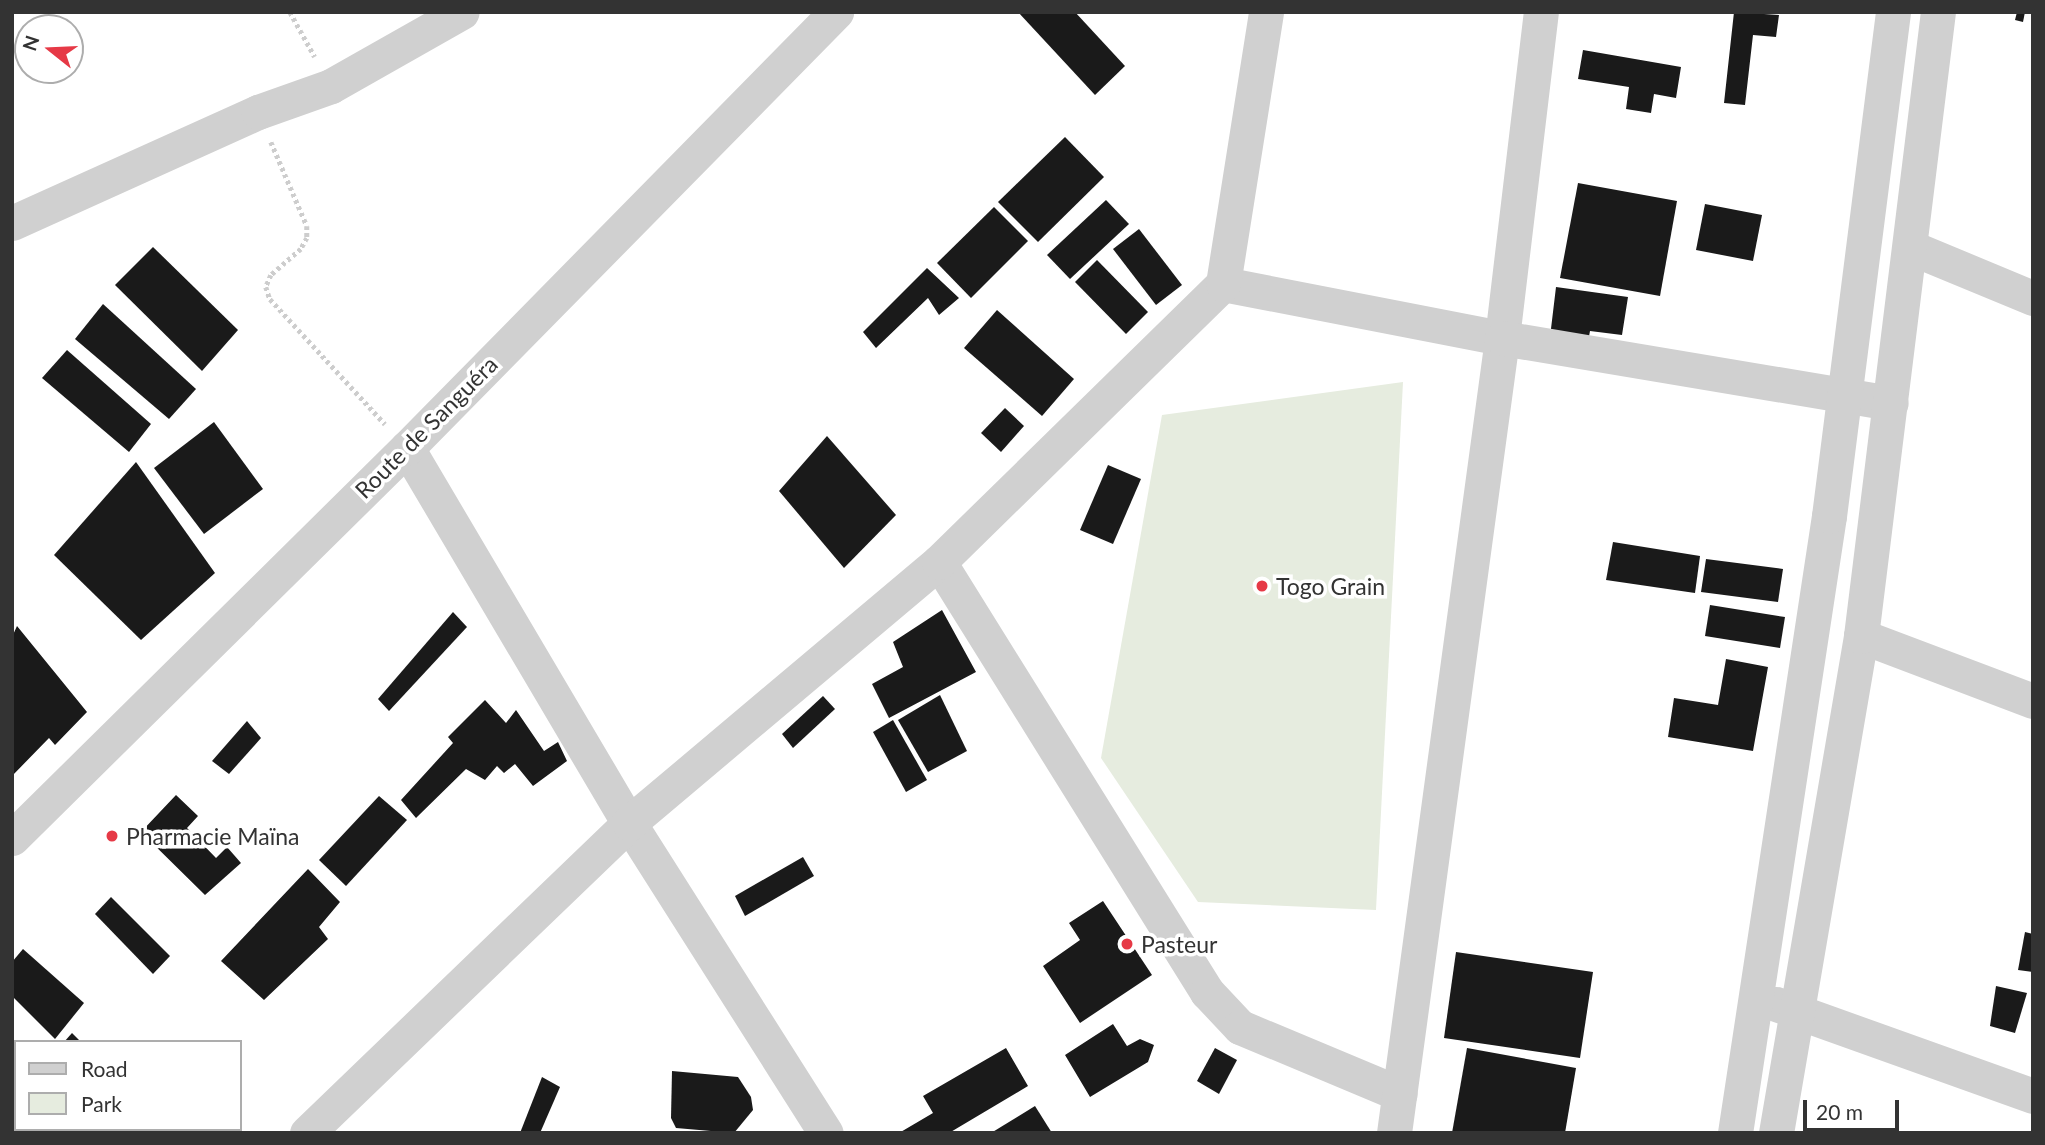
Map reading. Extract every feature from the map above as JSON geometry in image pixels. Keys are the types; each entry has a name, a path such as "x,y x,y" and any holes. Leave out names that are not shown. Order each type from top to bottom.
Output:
{"street":[{"path":"12,223 258,112 331,86 462,12"},
{"name":"Route de Sanguéra","path":"14,831 407,448 836,12"},
{"path":"307,1133 629,823 939,562 1223,284 1266,12"},
{"path":"1394,1133 1502,338 1541,12"},
{"path":"1735,1133 1829,516 1893,12"},
{"path":"1776,1133 1861,636 1912,248 1938,12"},
{"path":"1912,248 2033,298"},
{"path":"1223,284 1502,338 1842,397 1891,403"},
{"path":"407,448 629,823 814,1127"},
{"path":"939,562 1207,992 1240,1027 1400,1094"},
{"path":"1861,636 2033,701"},
{"path":"1755,999 1796,1009 2033,1096"}],"path":[{"path":"290,12 331,86"},
{"path":"258,112 307,226 301,249 271,275 266,287 270,299 407,448"}],"green space":[{"name":"Togo Grain","path":"1403,382 1376,910 1198,902 1101,758 1162,415"}],"building":[{"path":"1018,12 1075,12 1125,66 1095,95"},
{"path":"1734,12 1779,15 1776,37 1753,35 1745,105 1724,103"},
{"path":"2017,12 2025,12 2023,22 2015,20"},
{"path":"1583,50 1681,67 1676,98 1654,94 1651,113 1626,109 1629,87 1578,79"},
{"path":"1065,137 1104,177 1038,242 998,202"},
{"path":"1578,183 1677,201 1660,296 1560,278"},
{"path":"1106,200 1129,224 1070,279 1047,255"},
{"path":"1705,204 1762,215 1753,261 1696,250"},
{"path":"994,207 1028,241 971,298 937,263"},
{"path":"1139,229 1182,285 1156,305 1113,249"},
{"path":"153,247 238,330 202,371 115,285"},
{"path":"1097,260 1148,312 1126,334 1075,282"},
{"path":"927,268 959,298 939,315 928,298 876,348 863,332"},
{"path":"1556,287 1628,297 1622,335 1590,331 1588,342 1550,337"},
{"path":"103,304 196,389 169,419 75,339"},
{"path":"997,310 1074,379 1042,416 964,348"},
{"path":"67,350 151,424 129,452 42,378"},
{"path":"1005,408 1024,426 1001,452 981,433"},
{"path":"214,422 263,489 204,534 154,468"},
{"path":"827,436 896,515 844,568 779,491"},
{"path":"136,462 215,573 141,640 54,555"},
{"path":"1108,465 1141,479 1113,544 1080,530"},
{"path":"1613,542 1700,556 1695,593 1606,580"},
{"path":"1706,559 1783,569 1778,602 1701,592"},
{"path":"1710,605 1785,617 1780,648 1705,636"},
{"path":"942,610 976,672 889,718 872,684 903,667 893,642"},
{"path":"453,612 467,627 389,711 378,699"},
{"path":"17,626 87,712 55,745 49,738 12,776 12,637"},
{"path":"1726,659 1768,667 1753,751 1668,737 1674,698 1718,705"},
{"path":"940,695 967,751 928,772 898,720"},
{"path":"823,696 835,709 793,748 782,734"},
{"path":"485,700 506,723 516,710 544,751 558,742 567,761 533,786 515,764 504,773 497,766 485,780 466,769 416,818 401,800 453,743 448,737"},
{"path":"893,720 927,780 906,792 873,732"},
{"path":"247,721 261,738 229,774 212,761"},
{"path":"176,795 198,816 187,828 216,858 227,847 241,863 205,895 141,832"},
{"path":"379,796 407,820 346,886 319,860"},
{"path":"803,857 814,876 745,916 735,896"},
{"path":"308,869 340,902 319,927 328,939 264,1000 221,961"},
{"path":"111,897 170,956 153,974 95,914"},
{"path":"1103,901 1152,975 1080,1023 1043,966 1080,940 1069,923"},
{"path":"2025,932 2033,934 2033,972 2018,970"},
{"path":"23,949 84,1003 55,1039 12,996 12,962"},
{"path":"1456,952 1593,972 1580,1058 1444,1038"},
{"path":"1996,986 2027,993 2015,1033 1990,1026"},
{"path":"1113,1024 1127,1046 1140,1039 1154,1045 1148,1062 1090,1097 1065,1055"},
{"path":"72,1033 79,1040 66,1040"},
{"path":"1006,1048 1028,1086 949,1133 899,1133 933,1113 923,1096"},
{"path":"1215,1048 1237,1060 1219,1094 1197,1081"},
{"path":"1467,1048 1576,1068 1565,1133 1452,1133"},
{"path":"672,1071 738,1077 751,1097 753,1110 734,1133 676,1128 671,1118"},
{"path":"542,1077 560,1087 540,1133 520,1133"},
{"path":"1035,1106 1052,1133 991,1133"}],"place":[{"name":"Togo Grain","path":"1262,586"},
{"name":"Pharmacie Maïna","path":"112,836"},
{"name":"Pasteur","path":"1127,944"}]}
